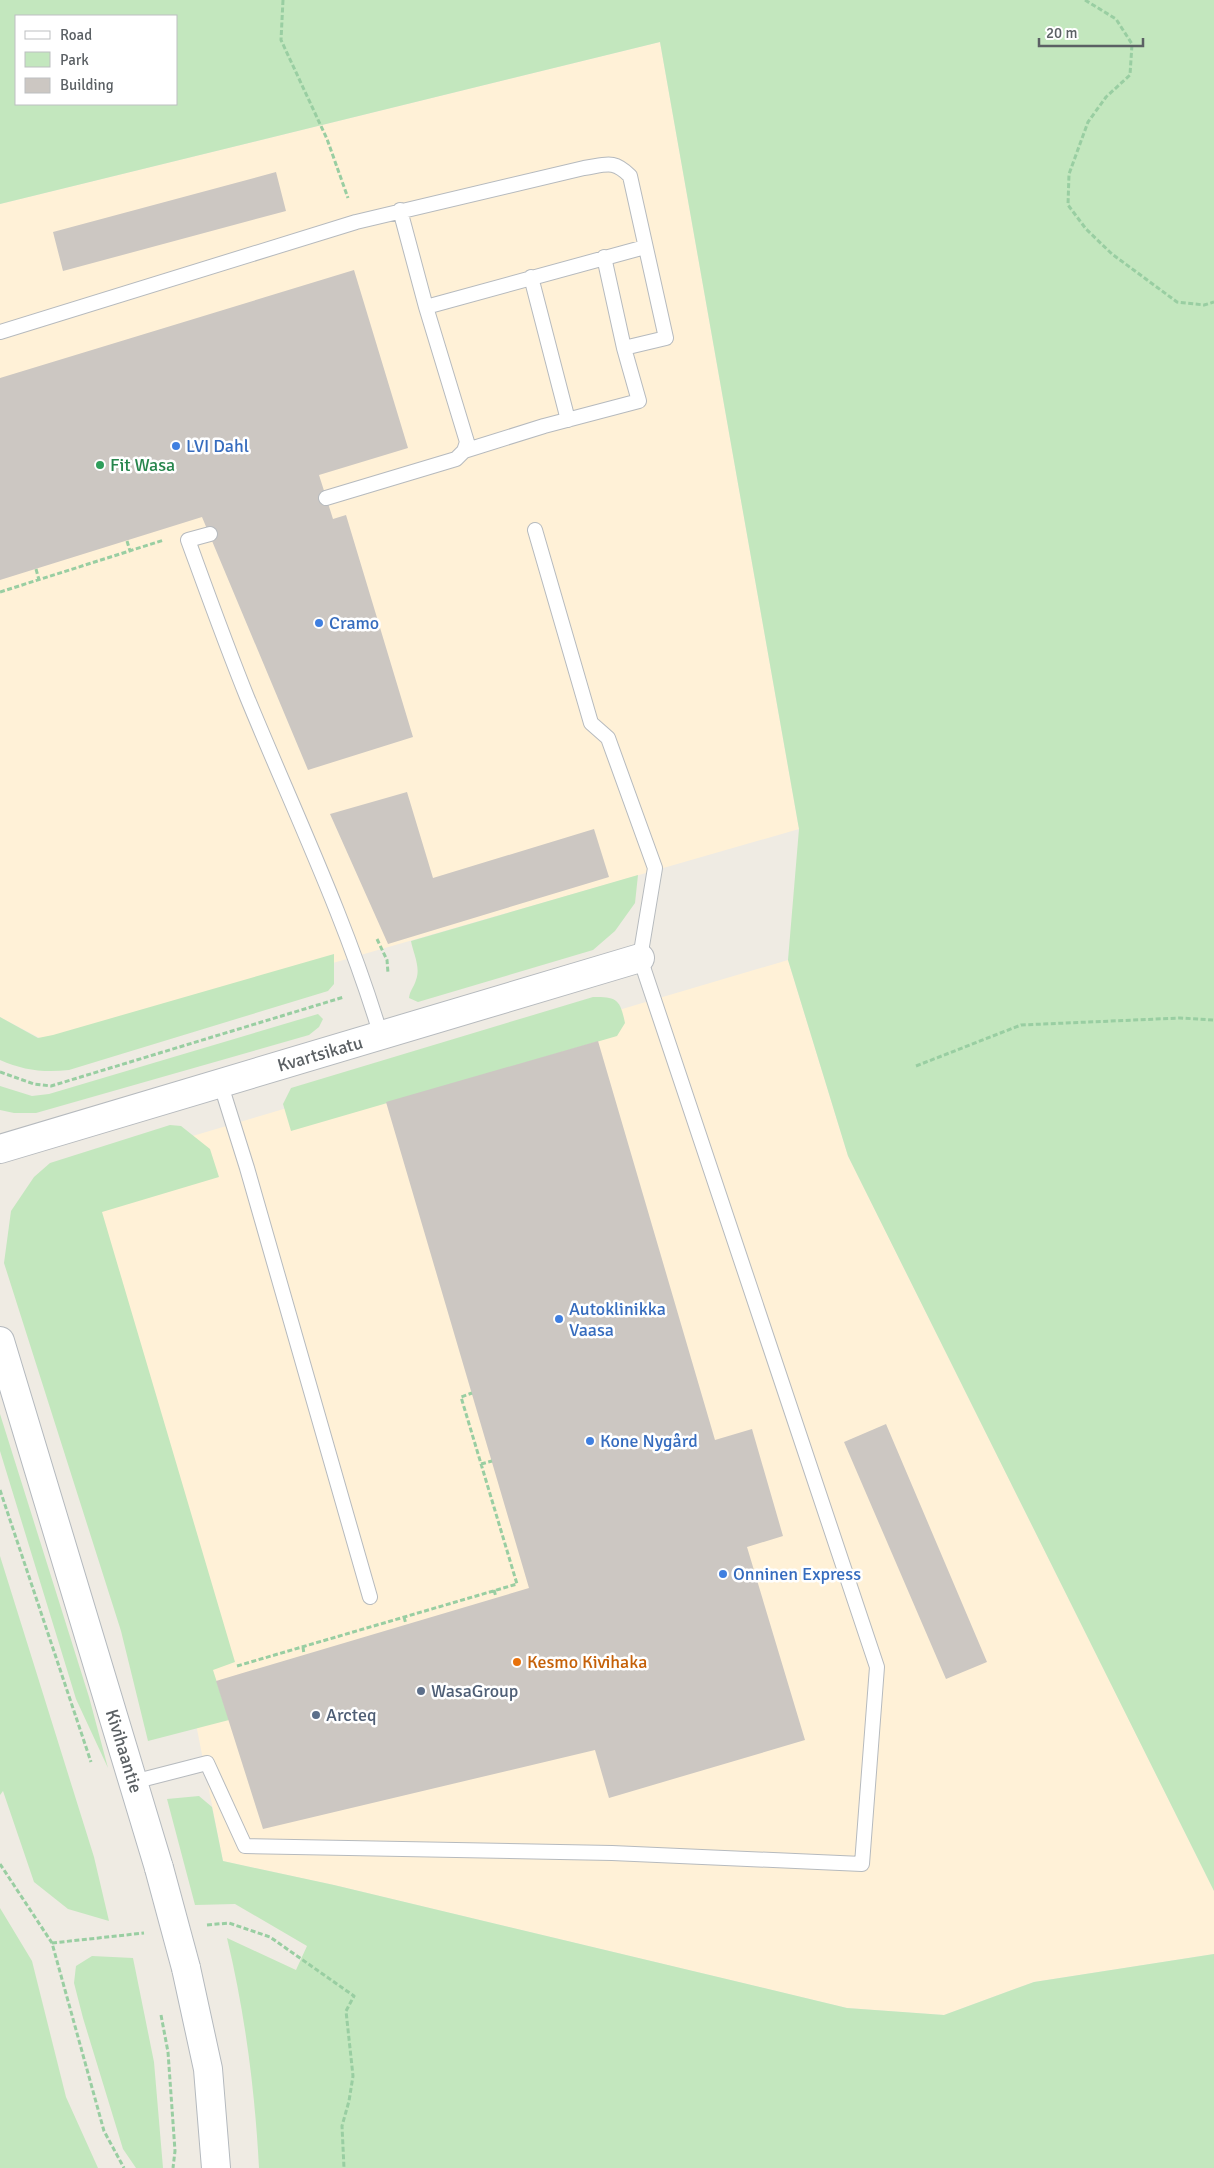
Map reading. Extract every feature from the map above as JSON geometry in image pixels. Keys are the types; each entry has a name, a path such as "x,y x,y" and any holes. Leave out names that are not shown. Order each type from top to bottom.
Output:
{"main road":[{"name":"Kvartsikatu","path":"0,1149 640,958"},
{"name":"Kivihaantie","path":"0,1341 159,1868 186,1968 208,2069 216,2168"}],"lane":[{"path":"0,332 356,222 400,210 609,164 619,165 630,176 666,338 624,348"},
{"path":"326,498 456,459 464,451 467,442 426,307 400,210"},
{"path":"426,307 645,247"},
{"path":"464,451 639,401 624,348 604,257"},
{"path":"532,277 568,420"},
{"path":"133,1782 207,1763 245,1846 612,1853 862,1864 877,1667 640,958 655,868 608,738 591,723 535,530"},
{"path":"210,534 188,540 247,696 292,799 367,990 381,1036"},
{"path":"220,1082 247,1168 370,1597"}],"path":[{"path":"283,0 281,40 327,139 356,222"},
{"path":"1085,0 1116,19 1132,44 1130,75 1106,97 1088,122 1069,174 1068,205 1086,229 1112,254 1177,302 1204,305 1214,302"},
{"path":"127,541 130,551"},
{"path":"36,569 39,580"},
{"path":"0,1072 34,1084 51,1086 367,990"},
{"path":"916,1066 1021,1026 1180,1018 1214,1020"},
{"path":"237,1666 517,1584 462,1397 472,1393"},
{"path":"482,1464 492,1461"},
{"path":"0,1490 92,1766"},
{"path":"494,1590 496,1597"},
{"path":"404,1617 406,1624"},
{"path":"302,1647 304,1654"},
{"path":"0,1864 52,1943 104,2131 124,2168"},
{"path":"344,2168 342,2126 353,2076 346,2011 354,1996"},
{"path":"160,2008 168,2052 175,2151 173,2168"}],"shaded area":[{"path":"660,42 799,829 51,1044 0,1017 0,204"},
{"path":"788,960 848,1156 1214,1891 1214,1954 1034,1982 944,2015 847,2008 334,1885 223,1861 182,1653 64,1174"}],"green space":[{"path":"0,0 1214,0 1214,1891 848,1156 788,960 799,829 660,42 0,204"},
{"path":"638,875 635,903 615,931 593,950 418,1002 409,998 418,970 411,941"},
{"path":"334,954 334,984 328,991 69,1070 33,1070 0,1060 0,1017 38,1038"},
{"path":"593,997 612,999 619,1004 625,1023 617,1036 291,1131 283,1104 291,1088"},
{"path":"318,1014 323,1019 319,1027 309,1035 36,1113 14,1113 0,1110 0,1086 32,1096 49,1094"},
{"path":"170,1125 181,1126 210,1149 219,1177 102,1212 235,1662 213,1670 229,1720 148,1741 121,1631 4,1263 11,1211 34,1177 50,1163"},
{"path":"0,1414 89,1697 108,1768 76,1699 0,1451"},
{"path":"0,1556 94,1857 109,1921 68,1909 34,1882 3,1791 0,1795"},
{"path":"199,1796 212,1807 223,1861 334,1885 847,2008 944,2015 1034,1982 1214,1954 1214,2168 259,2168 248,2052 227,1938 296,1970 307,1946 235,1904 195,1905 167,1799"},
{"path":"0,1908 32,1961 66,2097 98,2168 0,2168"},
{"path":"92,1956 133,1958 154,2062 163,2168 136,2168 123,2149 74,1983 76,1966"}],"building":[{"path":"276,172 286,211 63,271 53,232"},
{"path":"354,270 408,448 319,475 333,519 346,515 413,737 308,770 202,517 0,580 0,378"},
{"path":"407,792 433,878 594,829 609,877 388,944 330,814"},
{"path":"598,1041 715,1440 752,1429 783,1536 747,1547 805,1740 609,1798 595,1750 263,1829 216,1681 529,1588 386,1102"},
{"path":"886,1424 987,1662 946,1679 844,1442"}],"place":[{"name":"LVI Dahl","path":"176,446"},
{"name":"Fit Wasa","path":"100,465"},
{"name":"Cramo","path":"319,623"},
{"name":"Autoklinikka Vaasa","path":"559,1319"},
{"name":"Kone Nygård","path":"590,1441"},
{"name":"Onninen Express","path":"723,1574"},
{"name":"Kesmo Kivihaka","path":"517,1662"},
{"name":"WasaGroup","path":"421,1691"},
{"name":"Arcteq","path":"316,1715"}]}
